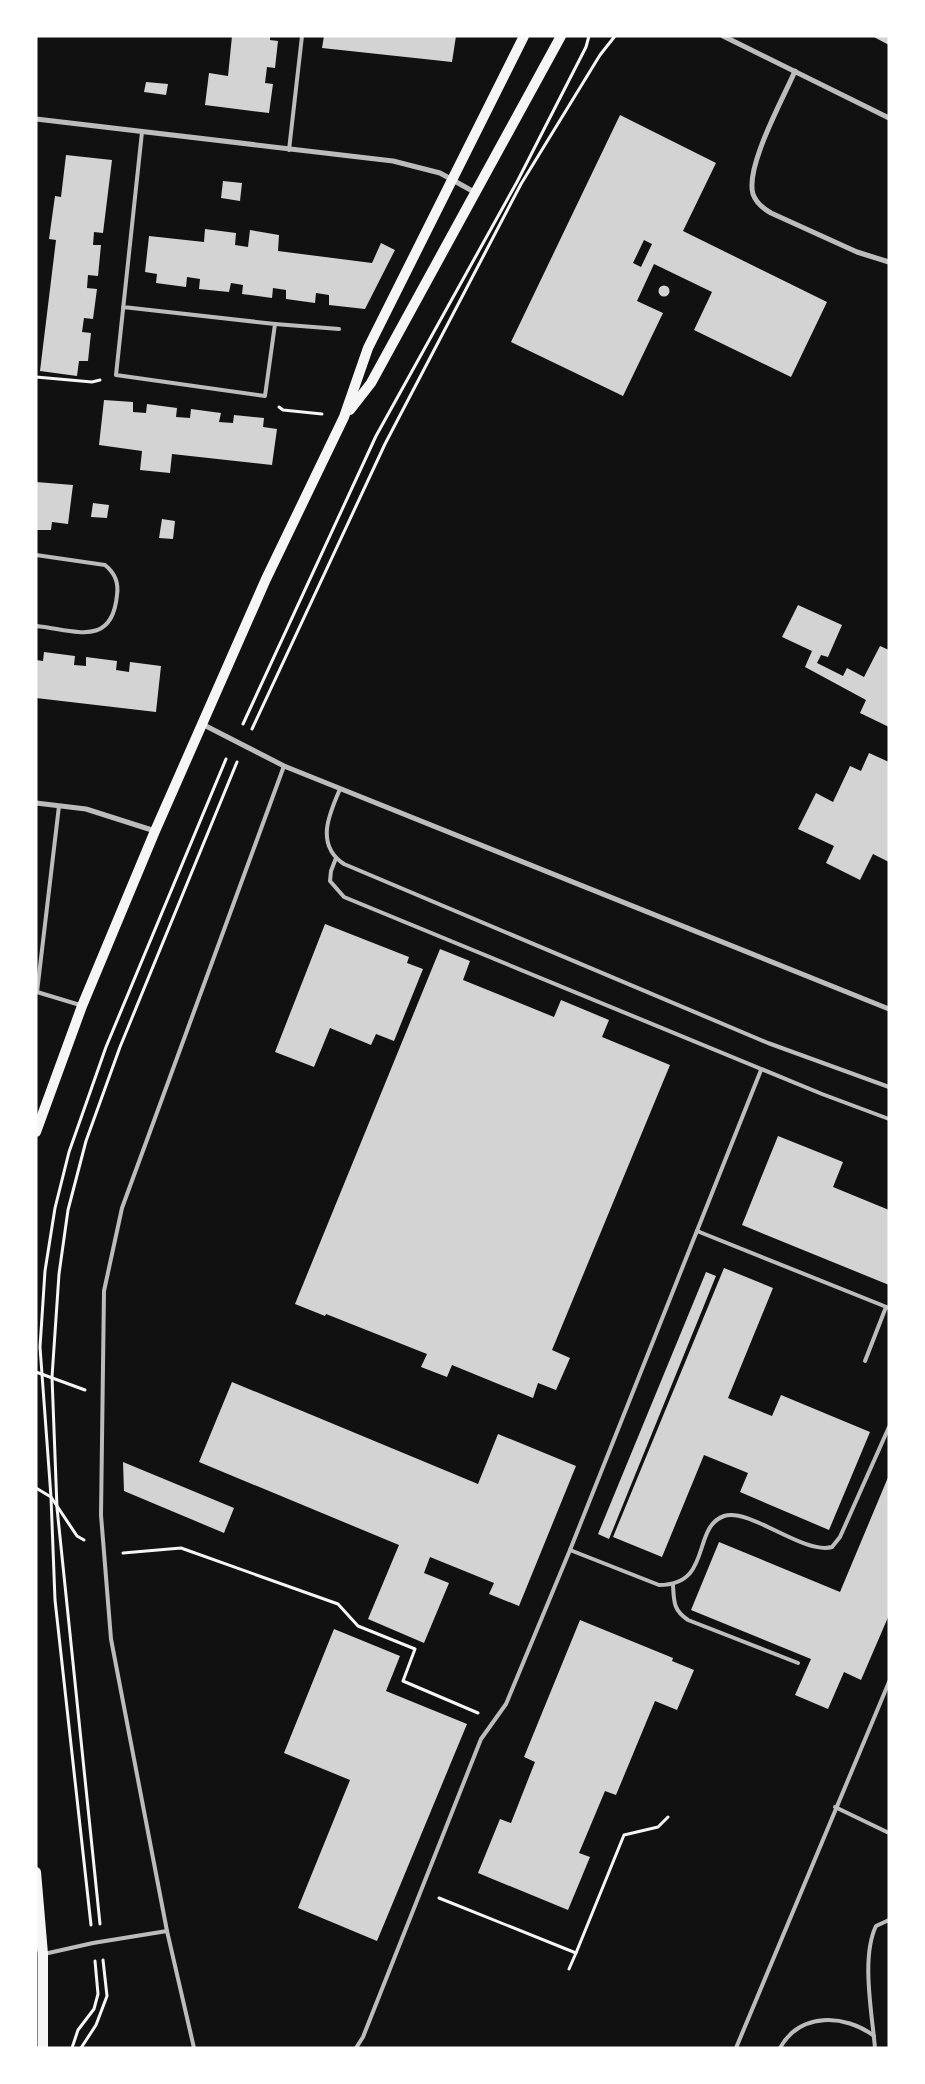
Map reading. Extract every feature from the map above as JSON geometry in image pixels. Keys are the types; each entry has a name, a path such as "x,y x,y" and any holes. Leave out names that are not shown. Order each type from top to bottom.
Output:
{"main road":[{"path":"36,1132 82,1006 154,831 266,579 344,417 368,348 524,36"},
{"path":"344,417 371,383 477,193 560,36"},
{"path":"36,1872 43,2048"}],"street":[{"path":"723,36 889,118"},
{"path":"795,72 755,163 751,182 754,197 763,208 772,213 857,252 889,262"},
{"path":"36,119 393,161 440,173 477,193"},
{"path":"202,724 284,766 889,1009"},
{"path":"36,803 86,809 154,831"}],"lane":[{"path":"289,150 302,36"},
{"path":"142,132 116,375 265,396 275,324"},
{"path":"123,307 275,324 339,329"},
{"path":"36,556 105,565 113,571 117,579 118,591 112,620 100,630 90,632 36,626"},
{"path":"194,2048 168,1931 111,1639 101,1515 104,1291 122,1208 284,766"},
{"path":"340,789 327,819 330,848 336,858 768,1043 889,1087"},
{"path":"59,806 37,992 82,1006"},
{"path":"336,858 331,871 330,881 344,897 762,1070 889,1119"},
{"path":"356,2048 363,2037 481,1739 506,1704 570,1550 762,1070"},
{"path":"697,1231 887,1307 865,1361"},
{"path":"570,1550 659,1585 673,1585 689,1575 710,1527 716,1520 724,1516 739,1516 817,1548 826,1548 837,1544 889,1427"},
{"path":"673,1585 674,1606 679,1614 688,1620 798,1662"},
{"path":"736,2048 835,1807 889,1682"},
{"path":"835,1807 889,1833"},
{"path":"875,2048 869,1967 871,1936 876,1926 889,1920"},
{"path":"40,1952 168,1931"},
{"path":"780,2048 795,2031 810,2023 828,2018 862,2026 874,2036"}],"path":[{"path":"247,717 376,436 517,182 586,47 589,36"},
{"path":"80,2048 96,2025 107,1996 57,1508 52,1377 59,1274 68,1210 86,1141 120,1047 244,747 385,444 508,210 600,55 615,36"},
{"path":"36,377 92,382 116,375"},
{"path":"265,396 283,410 344,417"},
{"path":"36,1372 103,1397"},
{"path":"36,1488 50,1497 77,1536 104,1554 181,1548 338,1604 358,1626 414,1649 403,1681 493,1720"},
{"path":"569,1969 624,1835 658,1827 668,1817"},
{"path":"421,1891 576,1953"},
{"path":"72,2048 78,2030 94,2009 98,1994 95,1960"}],"building":[{"path":"232,36 270,36 270,40 278,41 275,68 267,67 265,83 273,84 269,113 205,105 209,73 228,76"},
{"path":"324,36 456,36 452,62 322,48"},
{"path":"872,36 889,36 889,45"},
{"path":"146,82 168,84 166,95 144,92"},
{"path":"620,115 716,163 683,231 827,302 791,377 694,330 712,292 654,264 637,301 663,313 623,396 511,342","holes":["644,240 652,244 641,267 633,263"]},
{"path":"66,155 112,160 103,233 94,232 93,245 101,245 98,276 88,275 87,288 97,289 93,319 84,318 82,332 91,333 88,361 79,361 77,376 40,371 56,240 49,239 55,196 61,197"},
{"path":"223,181 242,183 240,201 221,198"},
{"path":"205,229 236,233 235,245 248,247 250,230 279,235 278,251 372,263 381,243 395,250 365,309 329,305 329,295 316,293 315,303 286,299 286,290 273,288 272,298 242,294 243,285 231,283 229,292 199,289 200,279 187,277 186,287 156,283 157,274 145,272 149,236 204,242"},
{"path":"662,286 666,286 669,291 668,295 662,296 659,293 659,289"},
{"path":"104,400 133,402 133,412 146,413 147,404 177,408 176,417 190,418 191,409 221,413 219,422 233,423 234,415 264,418 263,427 277,429 272,465 172,454 170,473 140,470 142,451 99,445"},
{"path":"36,482 73,485 68,524 52,522 51,530 36,530"},
{"path":"93,503 109,505 107,518 91,517"},
{"path":"162,519 175,521 173,539 159,538"},
{"path":"798,605 842,625 828,657 821,655 817,663 843,676 847,668 864,677 880,646 889,650 889,727 860,713 866,700 805,667 812,651 782,637"},
{"path":"44,652 75,656 74,665 86,666 86,657 117,661 116,670 129,672 130,662 161,666 156,712 36,698 36,660 43,661"},
{"path":"869,753 889,762 889,862 873,854 860,880 826,863 834,846 798,829 816,793 833,802 850,766 861,771"},
{"path":"325,924 409,957 407,963 423,969 394,1041 376,1034 371,1045 330,1028 314,1067 275,1052"},
{"path":"440,949 470,961 463,980 554,1017 561,1000 609,1020 602,1037 670,1065 552,1350 570,1358 556,1390 538,1383 533,1398 452,1365 447,1377 421,1367 427,1354 326,1314 325,1316 295,1304"},
{"path":"778,1136 843,1162 833,1187 889,1210 889,1285 742,1225"},
{"path":"724,1268 773,1288 728,1398 772,1416 781,1395 870,1432 829,1530 740,1492 748,1473 704,1455 662,1557 613,1537"},
{"path":"706,1272 716,1276 609,1539 598,1534"},
{"path":"232,1382 478,1484 498,1434 576,1466 519,1606 489,1594 494,1583 430,1557 424,1573 449,1583 424,1643 368,1619 399,1545 199,1462"},
{"path":"123,1462 234,1508 224,1533 124,1491"},
{"path":"889,1475 889,1615 861,1680 844,1672 828,1709 795,1695 811,1659 691,1610 719,1542 840,1592"},
{"path":"580,1620 673,1658 672,1661 694,1670 677,1710 655,1701 616,1795 605,1791 579,1853 590,1857 568,1910 478,1873 500,1819 511,1823 535,1762 524,1757"},
{"path":"334,1629 400,1656 386,1691 467,1724 377,1941 298,1908 350,1780 284,1753"}]}
